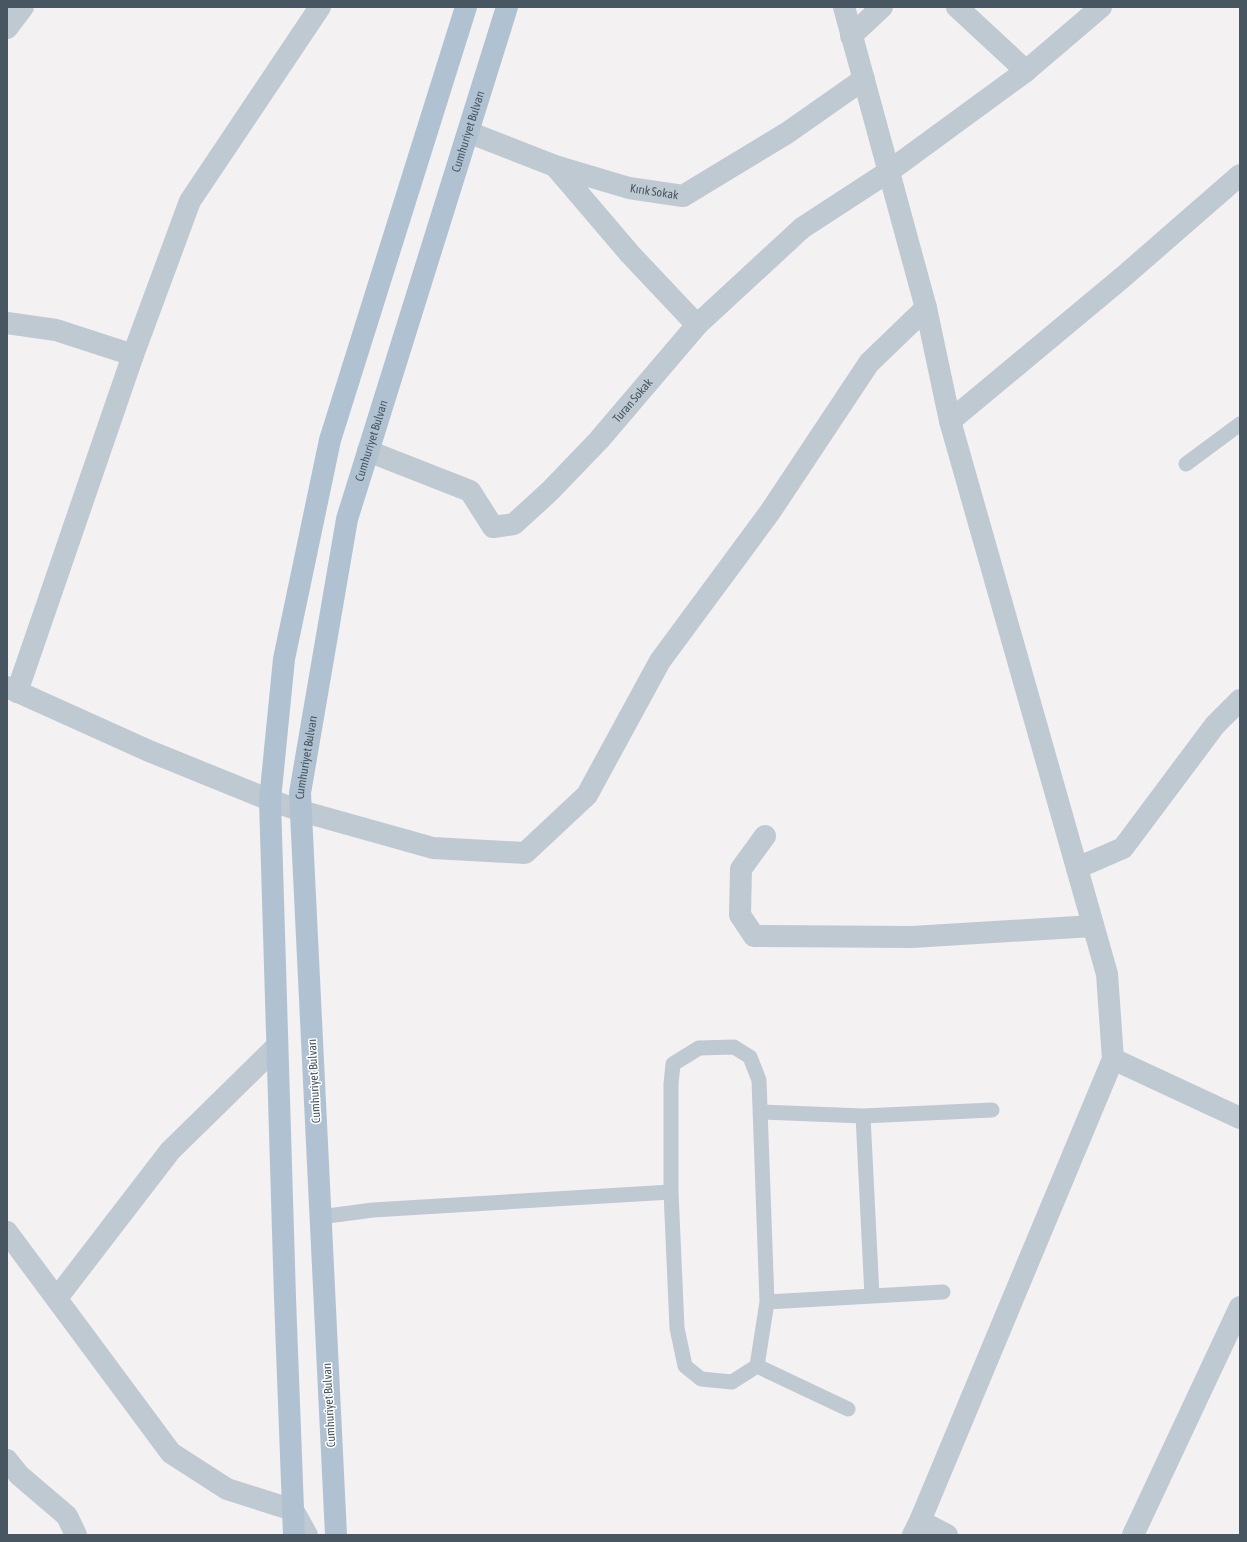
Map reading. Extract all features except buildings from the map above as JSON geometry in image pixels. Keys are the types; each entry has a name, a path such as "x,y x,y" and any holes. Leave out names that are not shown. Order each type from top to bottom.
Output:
{"main road":[{"path":"294,1535 285,1298 270,800 284,659 330,440 466,7"},
{"name":"Cumhuriyet Bulvarı","path":"336,1535 300,793 347,519 507,7"}],"street":[{"path":"7,28 24,7"},
{"path":"320,7 190,201 12,690 149,752 301,811 433,848 525,853 587,795 660,660 770,512 869,362 926,308"},
{"path":"844,7 926,308 950,422 1107,974 1113,1059 917,1528 947,1535"},
{"path":"851,36 882,7"},
{"path":"957,7 1026,71"},
{"name":"Turan Sokak","path":"368,451 470,491 493,527 514,524 550,491 599,440 697,325 802,228 888,172 1026,71 1100,7"},
{"name":"Kırık Sokak","path":"468,132 555,166 629,188 683,196 787,133 864,79"},
{"path":"555,166 630,254 697,325"},
{"path":"950,422 1123,277 1240,176"},
{"path":"7,323 56,330 133,355"},
{"path":"1077,868 1123,848 1215,725 1240,700"},
{"path":"765,836 741,869 740,915 754,936 912,937 1093,926"},
{"path":"56,1298 170,1151 277,1046"},
{"path":"1113,1059 1240,1118"},
{"path":"7,1232 171,1453 227,1489 293,1510 307,1535"},
{"path":"1133,1535 1240,1306"},
{"path":"7,1460 19,1475 67,1516 76,1535"}],"lane":[{"path":"1186,464 1240,424"},
{"path":"734,1047 750,1057 759,1080 767,1302 757,1366 732,1382 701,1380 685,1366 676,1328 671,1192 671,1084 673,1064 699,1048 734,1047"},
{"path":"760,1112 863,1116 992,1110"},
{"path":"863,1116 872,1296"},
{"path":"320,1217 374,1210 671,1192"},
{"path":"767,1302 943,1292"},
{"path":"757,1366 848,1409"}]}
